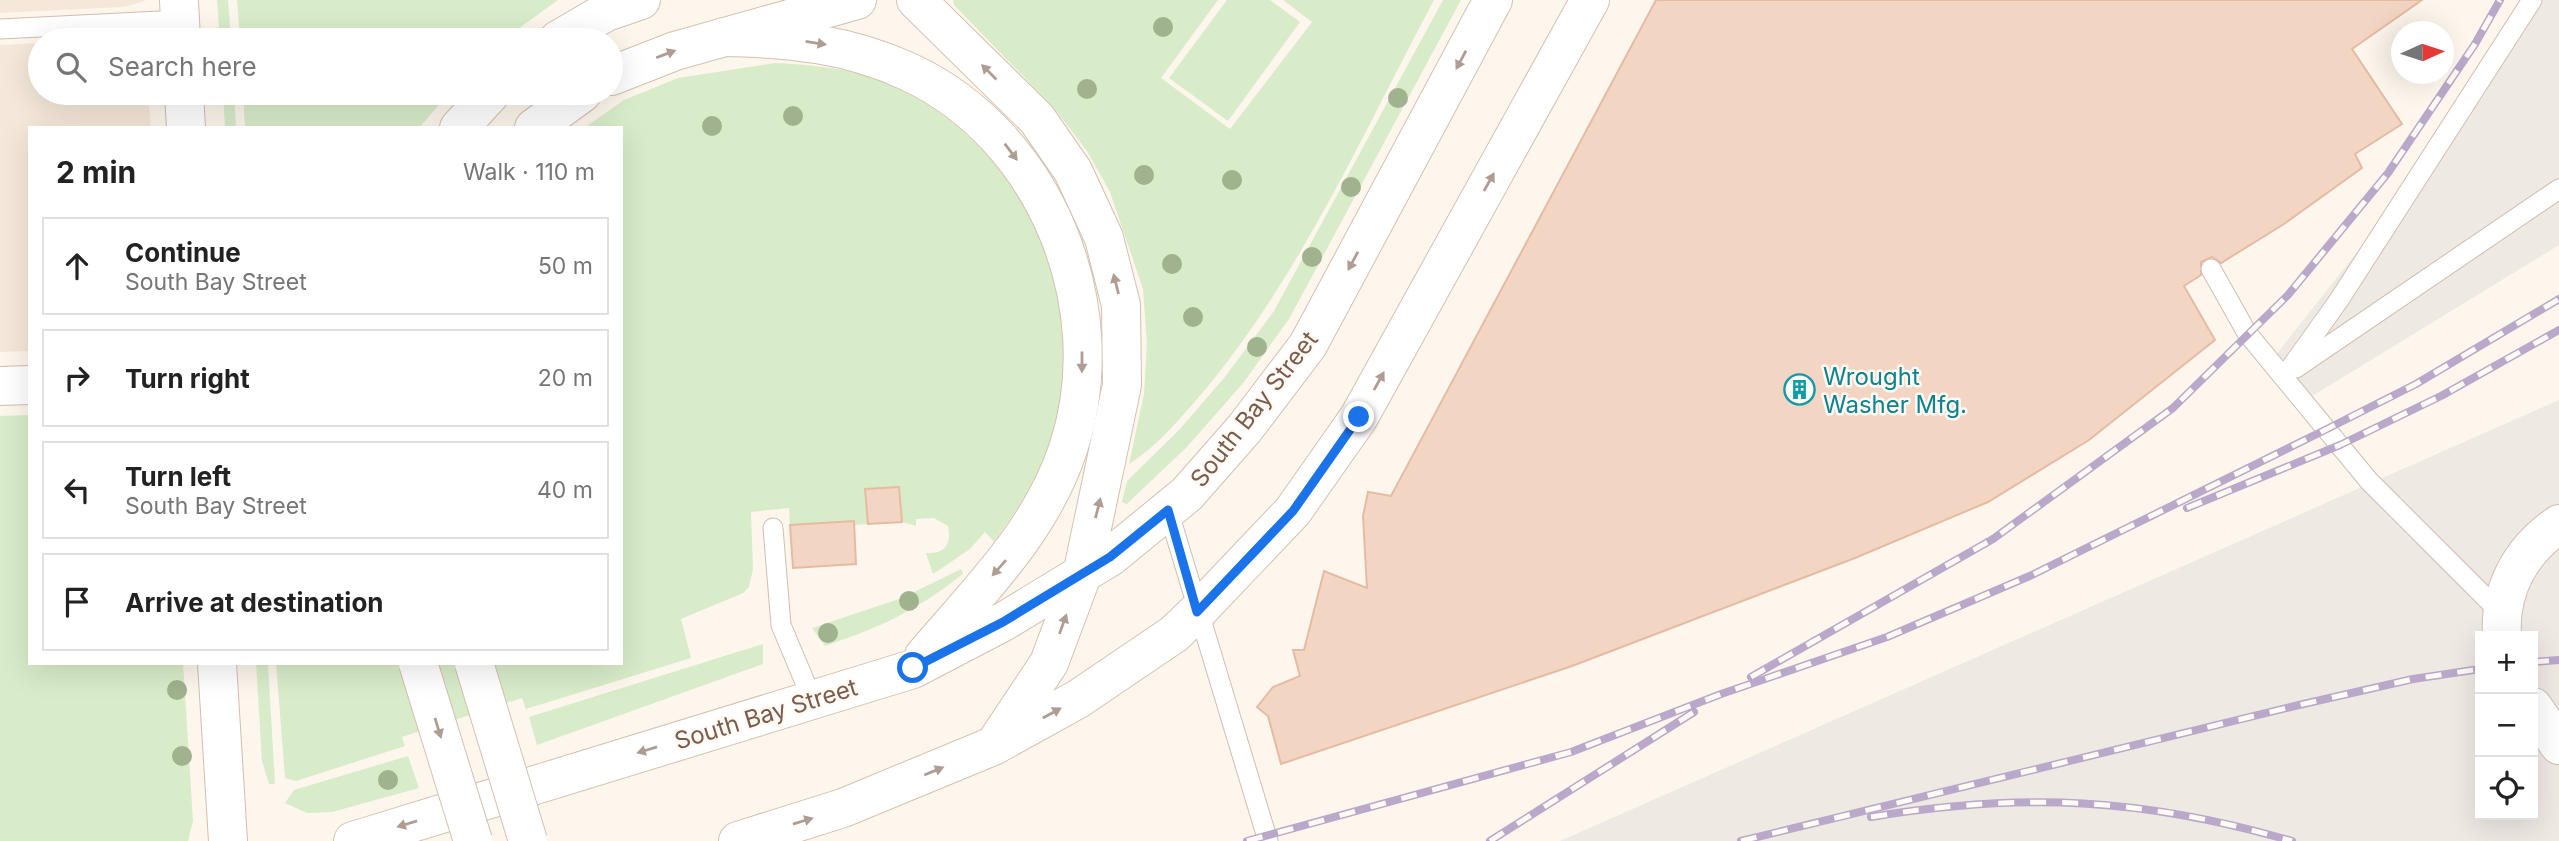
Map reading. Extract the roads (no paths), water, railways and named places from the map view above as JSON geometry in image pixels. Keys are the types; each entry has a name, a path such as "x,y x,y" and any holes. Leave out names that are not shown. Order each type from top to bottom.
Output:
{"main road":[{"path":"579,28 606,12 641,0"},
{"path":"623,71 675,51 857,0"},
{"path":"916,0 1037,119 1073,171 1104,238 1121,305 1122,385 1082,575 1049,663 993,746"},
{"name":"South Bay Street","path":"353,841 913,668 1003,622 1110,557 1187,494 1245,428 1308,345 1493,0"},
{"path":"738,841 843,808 993,746 1078,699 1174,634 1197,612 1293,511 1359,417 1590,0"},
{"path":"724,37 785,38 842,47 911,73 955,102 1006,144 1045,201 1071,267 1082,327 1083,385 1069,448 1047,501 1015,550 913,668"},
{"path":"185,105 186,126"},
{"path":"537,126 566,105"},
{"path":"0,386 28,385"},
{"path":"2501,624 2505,589 2521,562 2559,524"},
{"path":"218,665 228,841"},
{"path":"419,665 473,841"},
{"path":"475,665 528,841"},
{"path":"2538,714 2559,745"}],"lane":[{"path":"2284,377 2339,300 2532,0"},
{"path":"0,29 180,20"},
{"path":"2284,377 2559,189"},
{"path":"2211,269 2248,333 2369,481 2501,624"},
{"path":"1168,510 1268,841"},
{"path":"773,528 781,625 812,699"}],"railway":[{"path":"1751,677 1993,539 2173,408 2288,295 2388,173 2475,44 2500,0"},
{"path":"1247,841 1571,752 1721,694 1887,637 2032,575 2327,429 2416,384 2559,299"},
{"path":"2187,508 2340,445 2441,396 2559,330"},
{"path":"2538,662 2559,660"},
{"path":"1741,841 2299,705 2413,679 2475,670"},
{"path":"1490,841 1694,712"},
{"path":"1871,817 1980,804 2083,804 2185,816 2292,841"}],"place":[{"name":"Wrought Washer Mfg.","path":"1800,390"}]}
